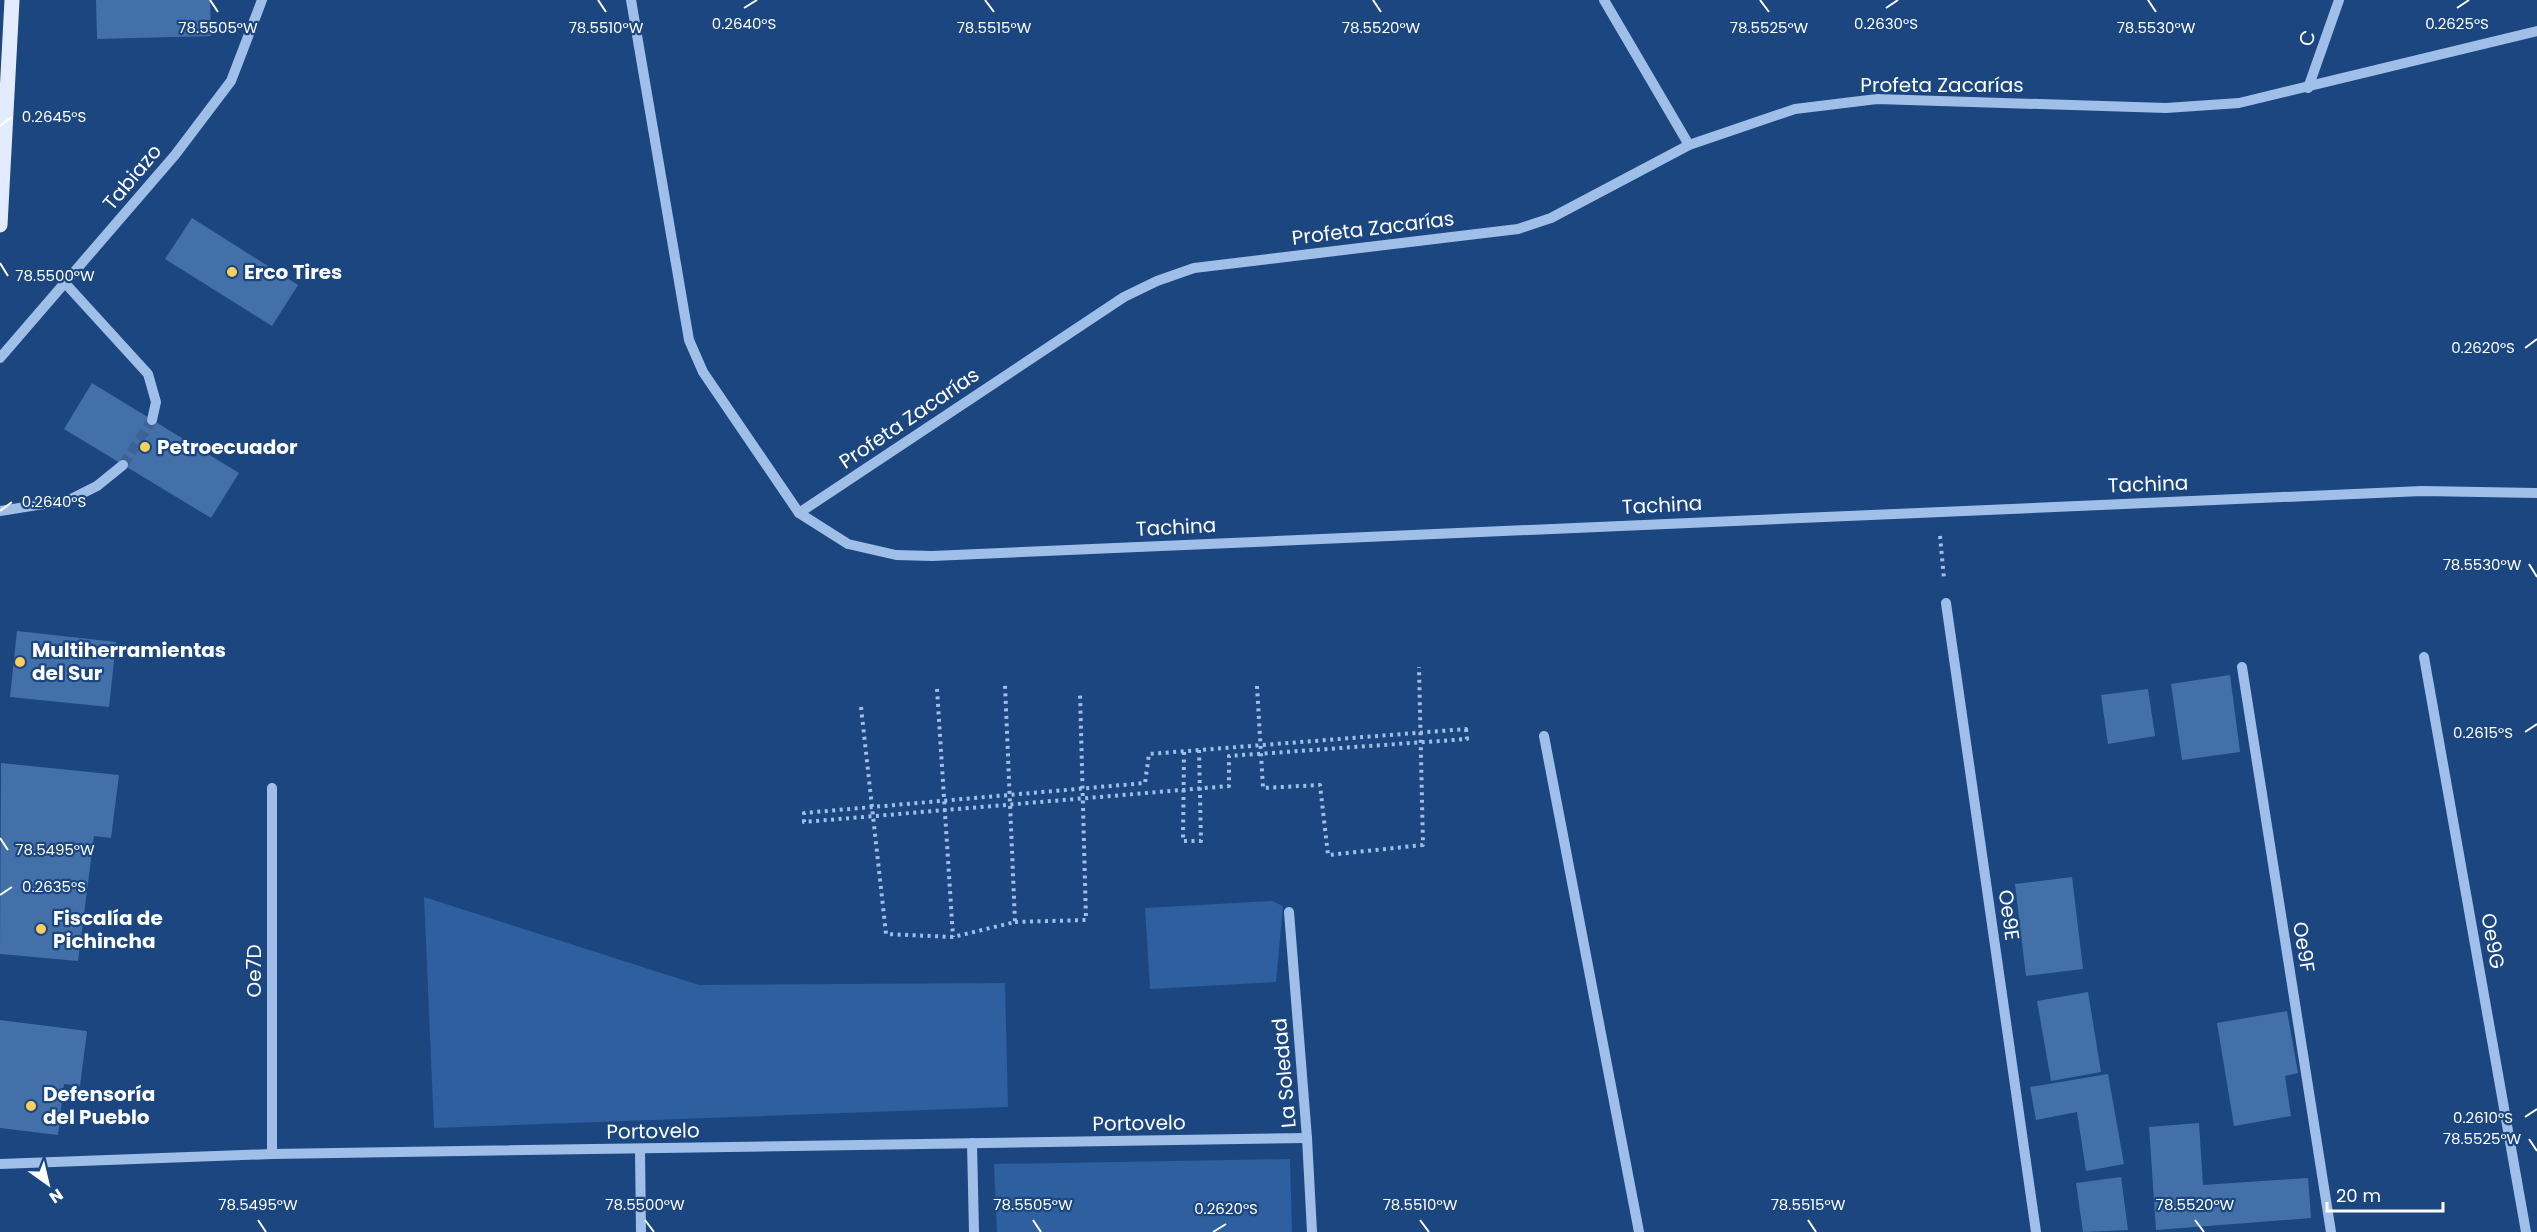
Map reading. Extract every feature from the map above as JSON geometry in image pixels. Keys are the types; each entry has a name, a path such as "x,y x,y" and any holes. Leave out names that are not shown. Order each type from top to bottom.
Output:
{"main road":[{"path":"0,225 12,0"}],"street":[{"name":"Tabiazo","path":"0,358 175,155 231,81 262,0"},
{"path":"632,0 690,340 703,372 799,513"},
{"path":"1604,0 1689,145"},
{"name":"C","path":"2308,88 2339,0"},
{"name":"Profeta Zacarías","path":"799,513 1124,297 1157,281 1194,268 1518,229 1551,218 1689,145 1794,109 1877,99 2166,108 2239,103 2537,31"},
{"path":"65,283 148,375 156,402 152,420"},
{"path":"0,511 69,500 97,486 123,465"},
{"name":"Tachina","path":"799,513 848,544 896,555 932,556 2422,491 2537,493"},
{"name":"Oe9E","path":"1946,603 2036,1232"},
{"name":"Oe9G","path":"2424,657 2526,1232"},
{"name":"Oe9F","path":"2242,667 2331,1232"},
{"path":"1544,736 1639,1232"},
{"name":"Oe7D","path":"272,788 272,1154"},
{"name":"La Soledad","path":"1289,912 1312,1232"},
{"name":"Portovelo","path":"0,1164 272,1154 1307,1138"},
{"path":"972,1143 974,1232"},
{"path":"640,1150 640,1232"}],"path":[{"path":"1938,511 1946,603"},
{"path":"1257,686 1263,788 1320,785 1328,855 1423,845 1419,667"},
{"path":"1005,685 1015,922"},
{"path":"937,689 953,937"},
{"path":"861,707 886,934 953,937 1015,922 1086,920 1080,692"},
{"path":"1466,729 1467,739 1421,742 1229,756 1228,786 804,822 804,813 1145,783 1149,754 1466,729"},
{"path":"1184,752 1184,841 1202,841 1199,750"}],"shaded area":[{"path":"424,897 699,985 1005,983 1008,1107 434,1128"},
{"path":"1272,901 1283,906 1276,982 1150,989 1145,908"},
{"path":"1290,1159 1292,1232 997,1232 994,1164"}],"building":[{"path":"96,0 210,0 211,36 97,39"},
{"name":"Erco Tires","path":"192,218 298,285 272,326 165,259"},
{"name":"Petroecuador","path":"92,383 239,473 211,518 64,429"},
{"path":"17,631 116,642 109,707 10,697"},
{"path":"2230,675 2240,752 2182,760 2171,684"},
{"path":"2148,689 2155,736 2108,744 2101,695"},
{"path":"1,763 119,775 111,838 94,836 78,961 0,954"},
{"path":"2072,877 2083,969 2026,976 2015,884"},
{"path":"2088,992 2101,1072 2051,1081 2037,1001"},
{"path":"2287,1011 2298,1073 2285,1076 2291,1116 2234,1126 2217,1023"},
{"path":"0,1020 87,1031 80,1086 64,1084 58,1135 0,1128"},
{"path":"2108,1074 2124,1164 2086,1171 2077,1112 2036,1120 2030,1087"},
{"path":"2199,1123 2203,1185 2308,1178 2311,1218 2156,1230 2149,1127"},
{"path":"2121,1177 2128,1230 2083,1232 2076,1183"}],"tunnel":[{"path":"123,465 152,420"}],"place":[{"name":"Erco Tires","path":"232,272"},
{"name":"Petroecuador","path":"145,447"},
{"name":"Multiherramientas del Sur","path":"20,662"},
{"name":"Fiscalía de Pichincha","path":"41,929"},
{"name":"Defensoría del Pueblo","path":"31,1106"}]}
